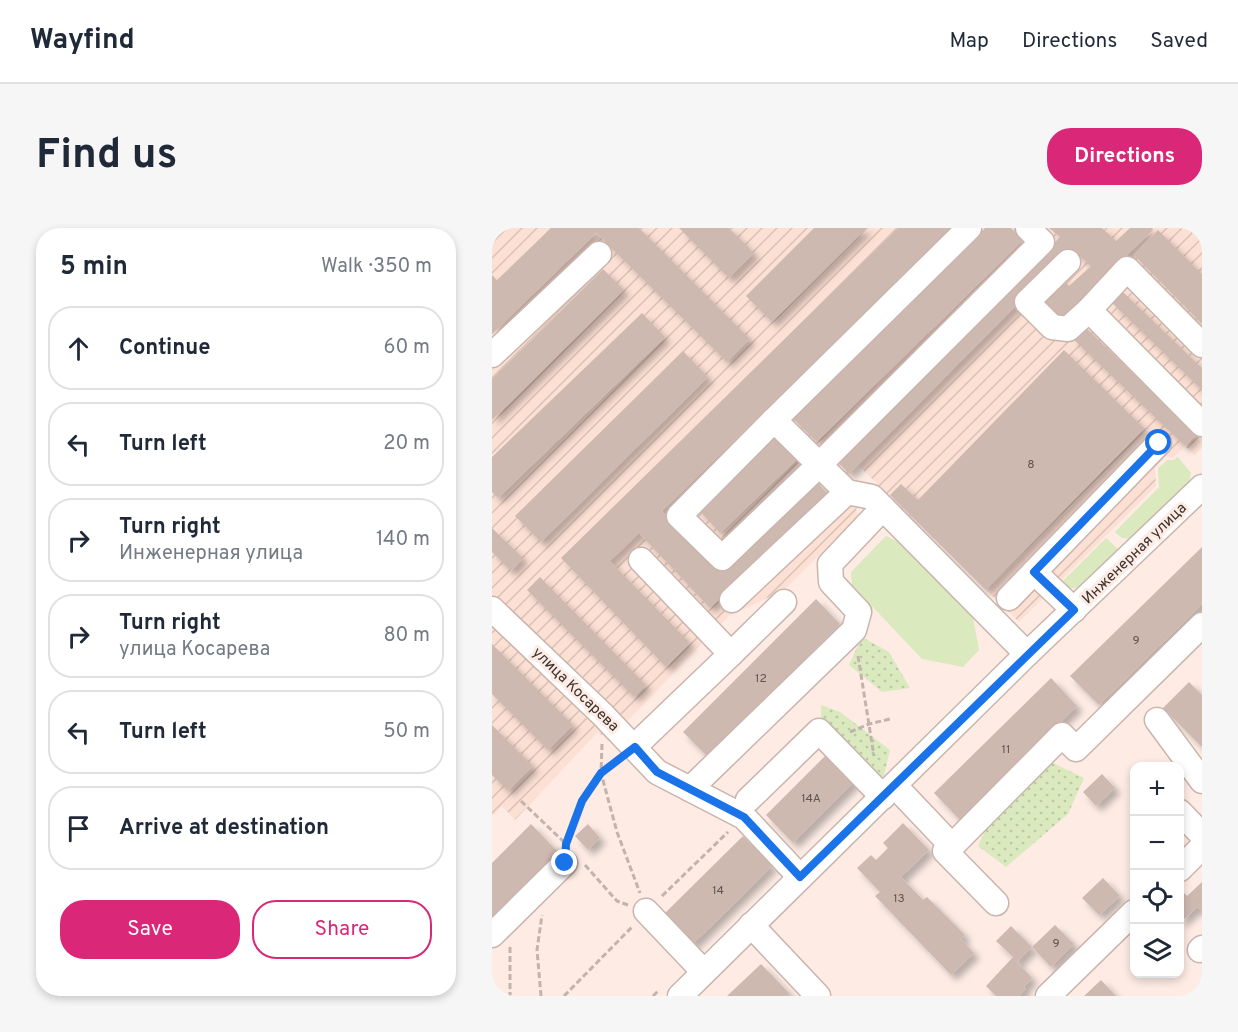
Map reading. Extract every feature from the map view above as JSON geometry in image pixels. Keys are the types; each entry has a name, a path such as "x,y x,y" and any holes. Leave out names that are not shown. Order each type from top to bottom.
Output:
{"street":[{"path":"969,228 680,516 722,558 819,465 1042,242 1029,228"},
{"path":"492,355 599,254"},
{"path":"1068,262 1027,302 1052,327 1068,328 1089,310 1127,270 1202,345"},
{"path":"1089,310 1202,424"},
{"path":"774,420 847,492 872,497 1028,654"},
{"path":"1009,598 1159,443"},
{"name":"Инженерная улица","path":"670,992 704,972 800,877 882,788 1028,654 1202,487"},
{"path":"732,600 847,492"},
{"path":"690,789 854,630 859,612 831,582 830,564 883,508"},
{"path":"641,560 731,654"},
{"path":"1034,572 1074,610"},
{"path":"635,747 784,602"},
{"name":"улица Косарева","path":"492,609 603,715 657,772 690,789 746,808 800,877"},
{"path":"996,903 945,851 1062,735 1076,749 1202,624"},
{"path":"1157,720 1202,781"},
{"path":"746,808 819,731 882,788 952,846"},
{"path":"1183,816 1202,835"},
{"path":"1184,864 1202,847"},
{"path":"492,935 565,863"},
{"path":"646,911 704,972"},
{"path":"1048,996 1130,916"},
{"path":"750,925 818,996"}],"path":[{"path":"854,630 877,773 882,788"},
{"path":"603,715 601,773 617,832 646,911"},
{"path":"565,863 566,844 582,801 601,773 635,747"},
{"path":"564,996 746,808"},
{"path":"541,996 537,950 542,915"},
{"path":"510,917 510,996"},
{"path":"653,996 670,992"}],"shaded area":[{"path":"492,228 1202,228 1202,447 1194,455 1185,446 1173,458 1166,456 1155,468 1156,486 1019,622 858,465 850,474 858,516 784,590 729,616 608,741 598,732 515,820 502,806 492,816"}],"green space":[{"path":"1178,457 1191,473 1189,483 1132,539 1122,538 1115,532 1159,487 1158,468 1168,460"},
{"path":"886,536 898,542 973,617 979,650 963,667 922,659 852,585 851,572"},
{"path":"1106,538 1117,548 1117,554 1098,575 1076,588 1058,586"},
{"path":"862,637 889,652 910,688 882,692 849,665"},
{"path":"821,705 840,712 890,750 884,776 861,779 821,719"},
{"path":"1051,762 1084,778 1068,814 1006,867 978,846 986,829"}],"building":[{"path":"551,228 639,228 750,339 727,362 596,233 492,334 492,275 497,280"},
{"path":"679,228 729,228 754,253 729,278"},
{"path":"814,228 867,228 772,322 746,296"},
{"path":"898,228 951,228 662,511 721,571 815,480 828,494 710,608 639,533 610,561 690,643 666,667 561,558"},
{"path":"985,228 1011,228 1023,240 817,442 792,418"},
{"path":"1049,228 1102,228 1116,241 1130,228 1151,228 1153,230 1058,321 1039,301 1062,279 1069,286 1091,266 1072,249 849,474 838,462 1060,237"},
{"path":"1158,230 1202,274 1202,324 1134,255"},
{"path":"603,269 624,290 492,420 492,379"},
{"path":"1123,292 1202,368 1202,390 1112,303"},
{"path":"642,313 665,337 498,498 492,492 492,457"},
{"path":"1084,326 1196,434 1185,446 1073,339"},
{"path":"1064,350 1144,428 986,590 890,495 901,484 918,500"},
{"path":"683,351 708,377 541,542 515,516"},
{"path":"775,432 799,457 720,533 696,507"},
{"path":"492,528 523,558 511,571 492,552"},
{"path":"1202,547 1202,604 1099,705 1070,676"},
{"path":"540,577 646,685 634,697 527,590"},
{"path":"816,599 840,624 707,756 683,732"},
{"path":"492,644 573,725 548,750 492,694"},
{"path":"1051,678 1077,706 961,821 934,793"},
{"path":"1189,682 1202,695 1202,747 1163,708"},
{"path":"492,725 533,766 508,791 492,775"},
{"path":"828,753 855,781 793,843 766,815"},
{"path":"1102,774 1115,788 1096,806 1083,792"},
{"path":"903,823 929,850 901,877 923,900 927,897 965,935 961,939 974,953 951,975 875,896 880,892 857,868 871,855 876,860 888,848 883,843"},
{"path":"531,824 558,852 492,918 492,863"},
{"path":"588,824 600,838 588,850 575,836"},
{"path":"743,836 772,866 692,945 663,915"},
{"path":"1103,878 1120,896 1099,915 1082,898"},
{"path":"1202,882 1202,912 1197,907 1184,919 1184,893 1187,896"},
{"path":"1055,925 1074,944 1051,967 1032,947"},
{"path":"1011,926 1032,947 1017,962 1032,978 1019,996 996,996 986,986 1013,957 996,941"},
{"path":"761,964 790,994 788,996 727,996"},
{"path":"1101,980 1116,996 1084,996"}],"route":[{"path":"565,863 566,844 582,801 601,773 635,747 657,772 744,817 800,877 1074,610 1034,572 1159,443"}]}
